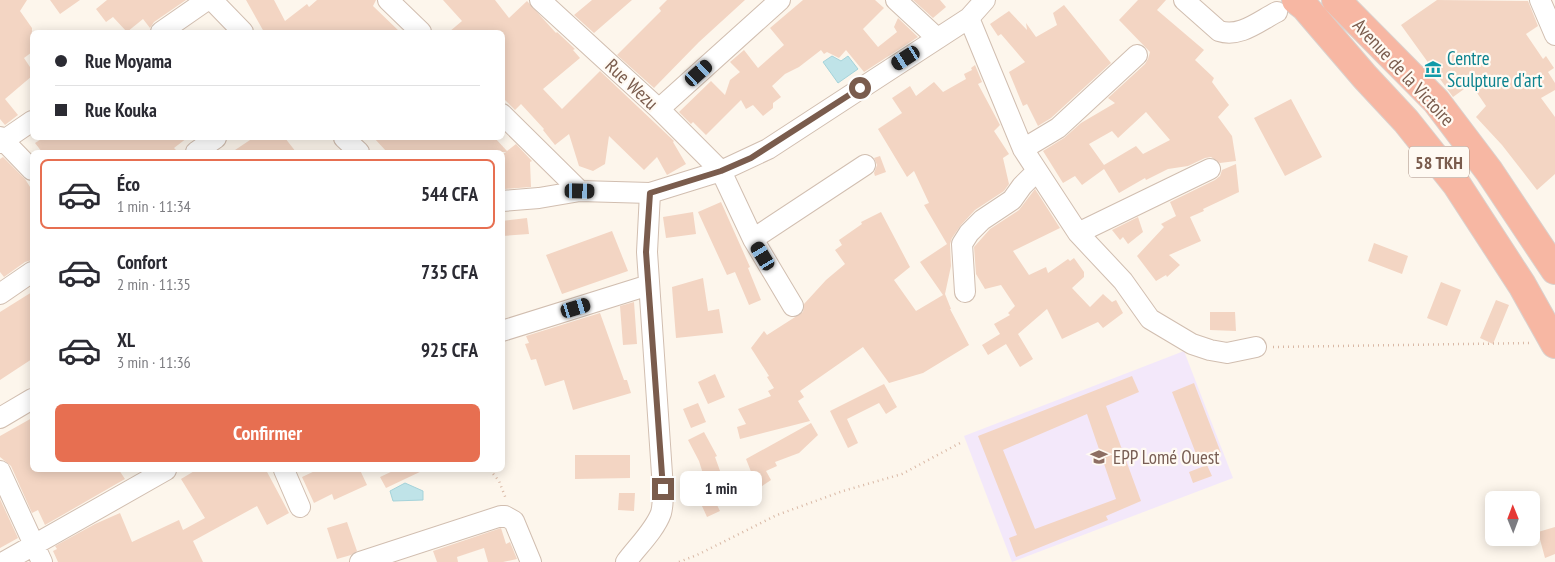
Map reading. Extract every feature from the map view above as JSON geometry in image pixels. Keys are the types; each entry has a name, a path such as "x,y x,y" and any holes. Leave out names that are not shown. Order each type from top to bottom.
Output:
{"highway":[{"name":"Avenue de la Victoire","path":"1336,0 1436,101 1489,171 1555,270"},
{"name":"58 TKH","path":"1285,5 1365,77 1406,121 1457,185 1522,285 1555,343"}],"street":[{"path":"164,30 207,0"},
{"path":"212,0 241,30"},
{"path":"388,0 419,30"},
{"name":"Rue Wezu","path":"540,0 659,109 721,171 753,239 793,306"},
{"path":"659,109 780,0"},
{"path":"896,0 937,38"},
{"path":"505,201 539,198 580,191 650,193 721,171 768,149 969,18 985,0"},
{"path":"1184,0 1219,31 1225,33 1237,33 1285,5"},
{"path":"1540,0 1555,35"},
{"path":"969,18 1023,149 1078,232 1123,282 1150,319 1192,344 1210,350 1227,353 1256,347"},
{"path":"1023,149 1058,128 1137,55"},
{"path":"505,117 580,191"},
{"path":"30,122 1,140 30,168"},
{"path":"199,150 213,140"},
{"path":"346,140 357,150"},
{"path":"753,239 866,165"},
{"path":"1078,232 1210,170"},
{"path":"965,292 962,244 969,233 982,220 1012,200 1022,186 1037,172"},
{"path":"626,562 638,545 654,528 662,512 663,489 646,252 650,193"},
{"path":"0,294 30,273"},
{"path":"505,331 649,285"},
{"path":"0,418 30,400"},
{"path":"0,471 39,553"},
{"path":"4,562 39,553 163,472"},
{"path":"285,472 300,507"},
{"path":"360,562 500,516 514,521 531,562"}],"path":[{"path":"1256,347 1555,343"},
{"path":"679,562 777,515 902,474 960,443"},
{"path":"492,472 499,480 506,497 506,506 500,516"}],"shaded area":[{"name":"EPP Lomé Ouest","path":"1184,351 1233,478 1012,562 964,436"}],"water":[{"path":"832,56 841,61 848,56 858,69 838,83 823,62"},
{"path":"405,483 423,491 423,500 393,501 390,491"}],"building":[{"path":"0,0 27,0 20,11 32,28 30,30 30,54 24,58 30,67 30,78 5,99 18,115 5,125 0,119"},
{"path":"50,0 80,0 60,14"},
{"path":"107,0 186,0 154,22 150,28 143,19 129,30 125,30 113,17 106,22 96,9"},
{"path":"246,0 274,0 285,21 307,4 309,7 317,0 376,0 373,6 398,30 263,30"},
{"path":"443,0 495,0 509,18 527,1 556,33 575,49 573,50 580,58 543,89 562,109 600,71 674,141 686,164 667,175 657,157 644,170 609,136 605,164 593,171 579,166 569,134 555,145 544,129 521,104 515,110 505,100 505,30 451,30 462,21"},
{"path":"592,0 632,0 594,33 574,15"},
{"path":"667,0 745,0 699,42 654,88 617,55 661,11 659,8"},
{"path":"803,0 875,0 884,8 863,29 878,47 897,32 894,27 898,18 918,37 864,72 846,50 839,58 827,52 824,54 821,50 799,67 785,74 772,86 781,97 773,103 773,108 763,116 753,105 746,109 741,100 706,135 679,112 711,81 725,95 730,80 740,72 730,62 744,50 758,68 784,45 770,28"},
{"path":"913,0 940,0 946,7 933,18"},
{"path":"1138,0 1166,0 1157,10 1204,50 1195,60 1214,78 1212,82 1229,105 1218,117 1232,136 1236,161 1220,163 1211,157 1205,158 1188,166 1168,169 1146,180 1145,178 1119,193 1104,169 1082,185 1075,176 1063,183 1043,151 1064,138 1081,123 1115,103 1108,98 1148,59 1150,52 1119,20","holes":["1146,112 1170,140 1143,154 1136,146 1104,165 1089,144 1112,131 1118,138"]},
{"path":"1437,0 1528,1 1538,26 1526,34 1543,59 1546,56 1554,68 1548,72 1555,83 1555,90 1541,98 1555,117 1555,174 1537,190 1502,145 1476,117 1486,106 1471,84 1453,97 1401,25"},
{"path":"1064,5 1111,63 1051,118 1038,126 1027,104 1023,106 1009,72 1025,62 1001,34 998,36 990,24 1009,11 1027,30 1026,23 1036,37 1057,25 1053,13"},
{"path":"975,65 982,82 978,84 1000,125 994,131 1009,154 1003,158 1009,184 1004,191 975,210 961,225 950,244 951,266 945,294 950,309 969,345 923,373 889,383 863,347 800,391 804,397 798,401 810,421 740,439 737,427 746,424 738,409 771,396 768,391 774,388 767,377 769,376 751,348 764,331 767,335 803,312 804,304 826,280 845,264 835,250 842,245 839,240 862,224 861,222 881,212 910,267 894,280 916,311 943,295 920,262 947,244 924,205 929,203 914,171 907,177 878,129 902,113 892,98 910,86 916,96 934,82 943,92 966,79 964,74 972,70 971,68"},
{"path":"1291,99 1322,157 1285,176 1254,118"},
{"path":"40,140 184,140 174,148 176,150 40,150 35,143"},
{"path":"250,140 287,140 294,150 235,150"},
{"path":"376,140 497,140 507,151 516,144 532,161 530,162 531,187 505,189 505,150 385,150"},
{"path":"880,156 886,172 875,176 874,173 877,165 874,158"},
{"path":"3,157 25,179 30,187 30,261 4,277 0,272 0,159"},
{"path":"1236,164 1239,192 1190,217 1201,241 1169,255 1180,265 1167,277 1166,275 1156,281 1137,256 1164,227 1161,224 1176,216 1170,202 1215,180 1220,176 1222,170"},
{"path":"1035,189 1060,228 1013,251 1029,275 1046,267 1048,273 1068,259 1070,261 1074,258 1084,272 1084,277 1072,288 1090,307 1103,294 1112,302 1116,300 1123,313 1103,328 1098,322 1062,339 1047,309 1018,334 1033,359 1020,367 1006,344 988,355 982,345 1000,334 994,324 1010,315 1008,313 1015,306 1001,285 985,289 976,274 974,247 990,229 1019,210"},
{"path":"721,202 750,267 748,268 761,300 749,305 735,272 727,275 698,212"},
{"path":"693,212 696,234 666,238 663,217"},
{"path":"1138,217 1143,232 1128,244 1123,237 1120,240 1112,230"},
{"path":"527,218 529,234 505,236 505,221"},
{"path":"612,231 628,271 562,294 546,255"},
{"path":"1374,243 1408,256 1402,274 1368,261"},
{"path":"703,278 708,311 719,309 723,333 676,338 672,287"},
{"path":"1441,282 1461,290 1447,326 1427,318"},
{"path":"30,293 30,360 0,380 0,312"},
{"path":"1496,300 1509,305 1493,344 1480,338"},
{"path":"634,302 637,344 623,345 620,306"},
{"path":"1210,312 1235,312 1236,331 1210,330"},
{"path":"600,313 624,380 627,380 631,393 573,410 564,380 545,386 536,359 531,360 525,344 529,343 526,336"},
{"path":"715,374 725,397 708,404 698,382"},
{"path":"1132,376 1139,392 1106,406 1141,501 1106,516 1108,520 1016,557 1009,538 1017,535 978,436","holes":["1087,414 1116,499 1035,529 1003,450"]},
{"path":"1194,383 1221,453 1200,464 1172,392"},
{"path":"884,384 897,407 886,414 879,403 847,419 858,443 848,448 830,411"},
{"path":"698,403 706,422 691,428 683,409"},
{"path":"30,419 30,472 120,472 125,479 45,525 38,510 32,513 11,466 0,457 0,436"},
{"path":"811,423 818,435 799,453 775,462 777,466 766,471 771,480 756,490 715,501 720,511 707,517 697,495 689,496 687,478 704,477 699,461 688,440 704,432 717,456 715,457 724,482 752,474 746,459"},
{"path":"575,455 630,455 630,478 575,479"},
{"path":"1207,465 1212,476 1193,483 1189,472"},
{"path":"193,472 267,472 289,513 267,525 257,506 193,541 203,562 58,562 53,551 57,549 55,546 95,524 120,513 132,542 179,520 183,530 205,518 181,479"},
{"path":"313,472 361,472 367,485 334,500 332,494 314,503 302,477"},
{"path":"391,472 420,472 386,488 380,477"},
{"path":"619,493 635,493 634,511 618,510"},
{"path":"0,499 18,538 0,548"},
{"path":"347,522 357,551 337,559 327,528"},
{"path":"1555,527 1555,554 1545,558 1540,531"},
{"path":"501,528 506,544 510,542 517,559 503,562 488,562 484,548 457,557 458,562 437,562 433,551"}],"place":[{"name":"Centre Sculpture d'art","path":"1433,69"},
{"name":"EPP Lomé Ouest","path":"1099,457"}],"route":[{"path":"663,489 646,252 650,193 721,171 751,158 768,149 860,88"}]}
